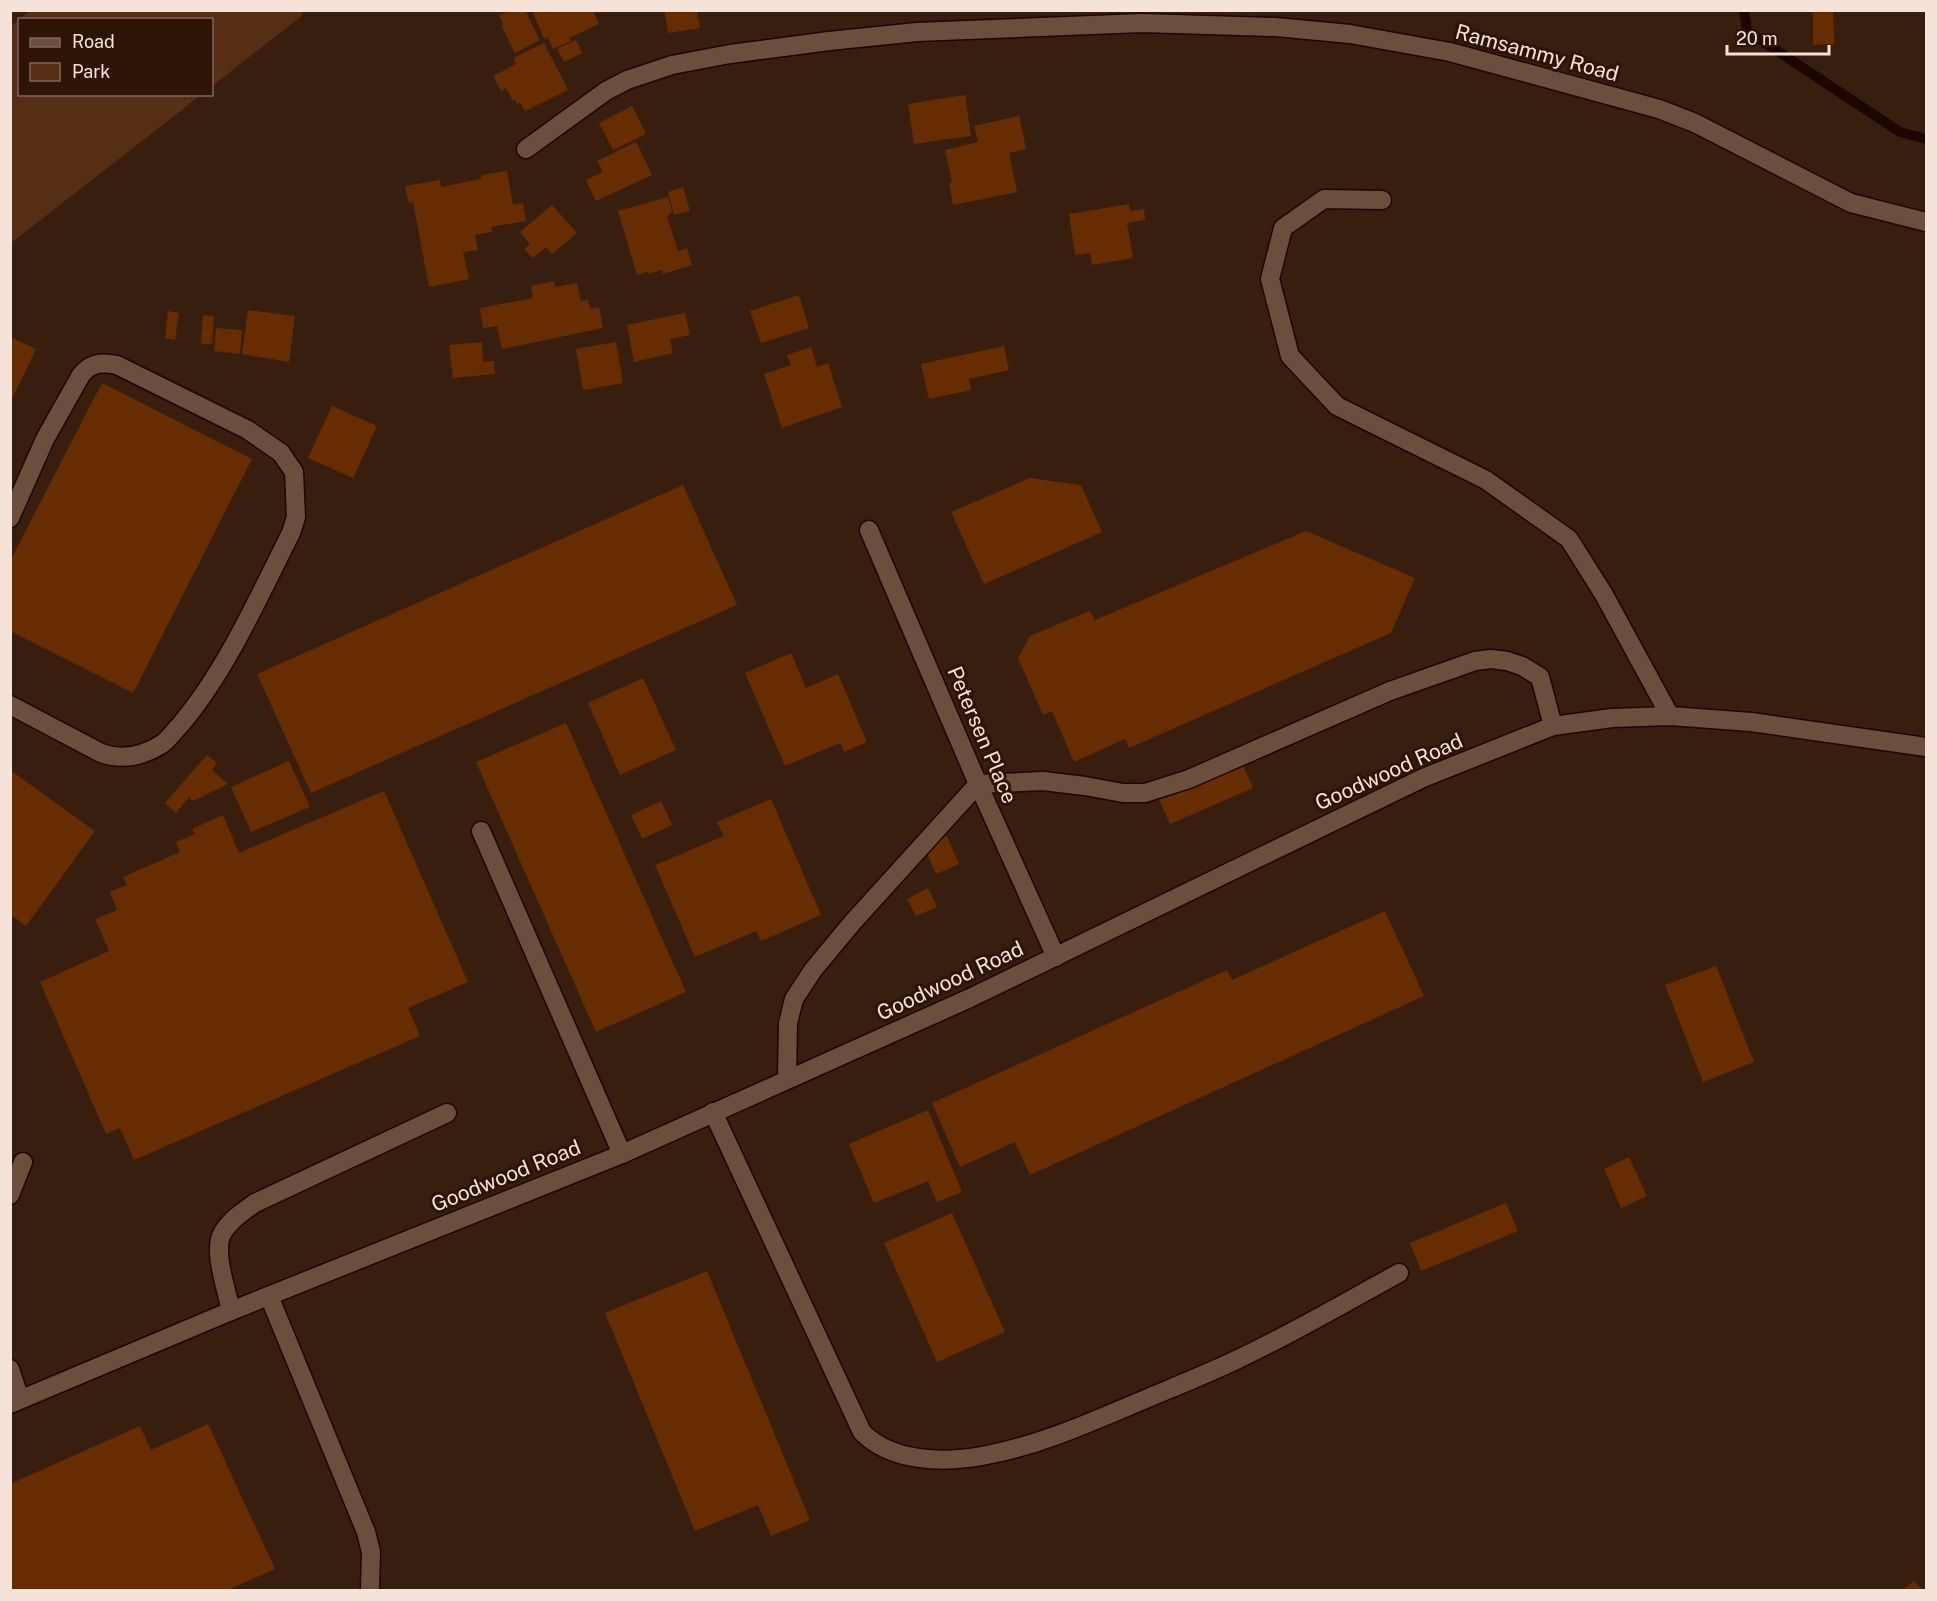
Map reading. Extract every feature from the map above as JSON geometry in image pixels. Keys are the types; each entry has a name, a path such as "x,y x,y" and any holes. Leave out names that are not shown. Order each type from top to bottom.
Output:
{"street":[{"name":"Ramsammy Road","path":"526,149 606,91 627,80 672,64 730,54 829,40 917,32 1142,23 1276,27 1350,34 1450,52 1659,109 1695,123 1851,203 1926,222"},
{"path":"1382,200 1324,199 1283,228 1270,279 1290,356 1337,406 1486,480 1569,539 1604,592 1670,716"},
{"path":"10,518 45,439 81,375 88,367 96,363 117,365 248,430 281,453 294,472 296,518 291,533 240,635 193,709 164,743 142,754 126,758 113,757 101,753 10,705"},
{"name":"Petersen Place","path":"869,530 978,784 1056,957"},
{"path":"787,1078 788,1023 794,999 813,970 852,923 978,784 1043,781 1123,793 1145,793 1189,779 1390,690 1475,661 1491,659 1522,666 1540,677 1553,726"},
{"name":"Goodwood Road","path":"15,1401 231,1311 622,1154 787,1078 970,998 1423,778 1553,726 1612,718 1670,716 1751,722 1926,747"},
{"path":"481,831 622,1154"},
{"path":"713,1112 862,1432 872,1442 906,1455 930,1460 983,1456 1027,1445 1091,1422 1235,1361 1399,1274"},
{"path":"231,1311 219,1250 222,1236 232,1221 255,1203 447,1113"},
{"path":"10,1195 23,1162"},
{"path":"269,1296 366,1532 371,1552 370,1590"},
{"path":"10,1369 15,1401"}],"green space":[{"path":"31,10 299,10 303,15 213,85 213,18 21,18"},
{"path":"18,20 18,96 200,96 11,243 11,26"}],"building":[{"path":"511,10 525,10 540,40 515,53 499,16"},
{"path":"532,10 593,10 599,24 569,38 571,41 553,49 548,37 544,39"},
{"path":"664,10 703,10 697,13 700,28 668,33"},
{"path":"1813,10 1833,10 1834,44 1813,45"},
{"path":"576,40 582,53 564,62 557,49"},
{"path":"544,43 568,90 525,111 520,102 517,104 515,100 513,101 506,88 501,91 493,76 516,64 513,58"},
{"path":"965,95 971,136 914,144 908,104"},
{"path":"632,106 646,134 613,150 599,123"},
{"path":"1019,116 1026,149 1009,153 1017,192 953,205 949,183 952,182 945,150 978,142 974,126"},
{"path":"636,142 652,175 596,201 586,180 603,172 597,161"},
{"path":"507,171 513,205 523,203 526,221 491,227 492,232 475,235 478,250 463,252 469,279 429,287 413,202 409,203 405,186 440,180 441,187 481,179 482,175"},
{"path":"683,187 690,211 674,215 668,192"},
{"path":"668,197 672,212 667,216 678,251 687,248 692,265 663,274 662,270 637,275 618,211"},
{"path":"1129,204 1130,211 1144,209 1145,220 1127,223 1133,258 1092,265 1090,253 1075,255 1069,214"},
{"path":"552,205 577,233 552,254 546,247 533,258 524,249 530,244 520,232"},
{"path":"554,281 555,287 577,283 581,301 588,300 590,309 599,307 603,328 502,349 497,326 483,328 480,308 533,298 531,286"},
{"path":"799,295 809,328 761,343 750,311"},
{"path":"248,310 295,316 289,362 242,354"},
{"path":"168,311 179,313 175,340 165,338"},
{"path":"685,313 690,335 670,339 673,353 634,362 627,325"},
{"path":"203,315 214,316 212,344 201,344"},
{"path":"216,328 242,330 240,354 214,351"},
{"path":"10,337 36,349 10,403"},
{"path":"482,342 483,362 494,361 495,374 453,378 449,345"},
{"path":"616,342 623,383 583,390 576,349"},
{"path":"1004,346 1009,370 969,379 971,390 929,399 921,364"},
{"path":"811,347 817,367 828,363 842,407 782,428 764,374 791,365 787,355"},
{"path":"102,383 252,459 133,693 10,631 10,561"},
{"path":"332,406 377,426 353,478 308,458"},
{"path":"1030,478 1081,485 1102,532 984,584 951,512"},
{"path":"683,485 737,605 311,793 257,674"},
{"path":"1306,531 1415,578 1391,633 1129,748 1125,739 1074,762 1052,711 1043,715 1018,658 1030,636 1090,611 1095,620"},
{"path":"791,653 806,688 838,674 867,742 844,752 840,743 785,766 745,673"},
{"path":"643,678 676,750 620,775 588,703"},
{"path":"566,723 686,992 596,1032 476,762"},
{"path":"207,755 217,763 212,770 228,784 193,801 189,797 176,813 165,803"},
{"path":"1240,758 1253,788 1170,824 1157,795"},
{"path":"289,761 310,807 251,832 231,787"},
{"path":"10,770 95,831 26,926 10,914"},
{"path":"384,791 468,982 408,1008 420,1036 134,1160 120,1128 106,1134 40,982 109,951 95,919 117,910 110,892 127,885 123,877 180,852 176,842 195,834 192,829 223,815 239,853"},
{"path":"771,799 821,915 761,941 756,931 695,957 655,865 724,836 717,822"},
{"path":"661,801 672,825 642,839 631,815"},
{"path":"944,830 959,864 936,874 921,840"},
{"path":"928,888 937,907 916,916 907,899"},
{"path":"1385,911 1424,996 1030,1175 1015,1142 960,1167 932,1103 1227,970 1232,980"},
{"path":"1716,966 1754,1062 1703,1082 1665,985"},
{"path":"928,1110 962,1192 937,1202 928,1181 874,1203 849,1144"},
{"path":"1629,1157 1647,1196 1621,1208 1604,1169"},
{"path":"1506,1203 1518,1231 1421,1271 1410,1243"},
{"path":"952,1213 1005,1332 937,1362 884,1243"},
{"path":"707,1271 810,1520 771,1536 758,1505 695,1531 605,1313"},
{"path":"208,1424 275,1569 228,1590 10,1590 10,1484 140,1426 151,1450"},
{"path":"1914,1581 1923,1590 1903,1590"}],"waterway":[{"path":"1744,10 1747,31 1900,132 1926,139"}]}
